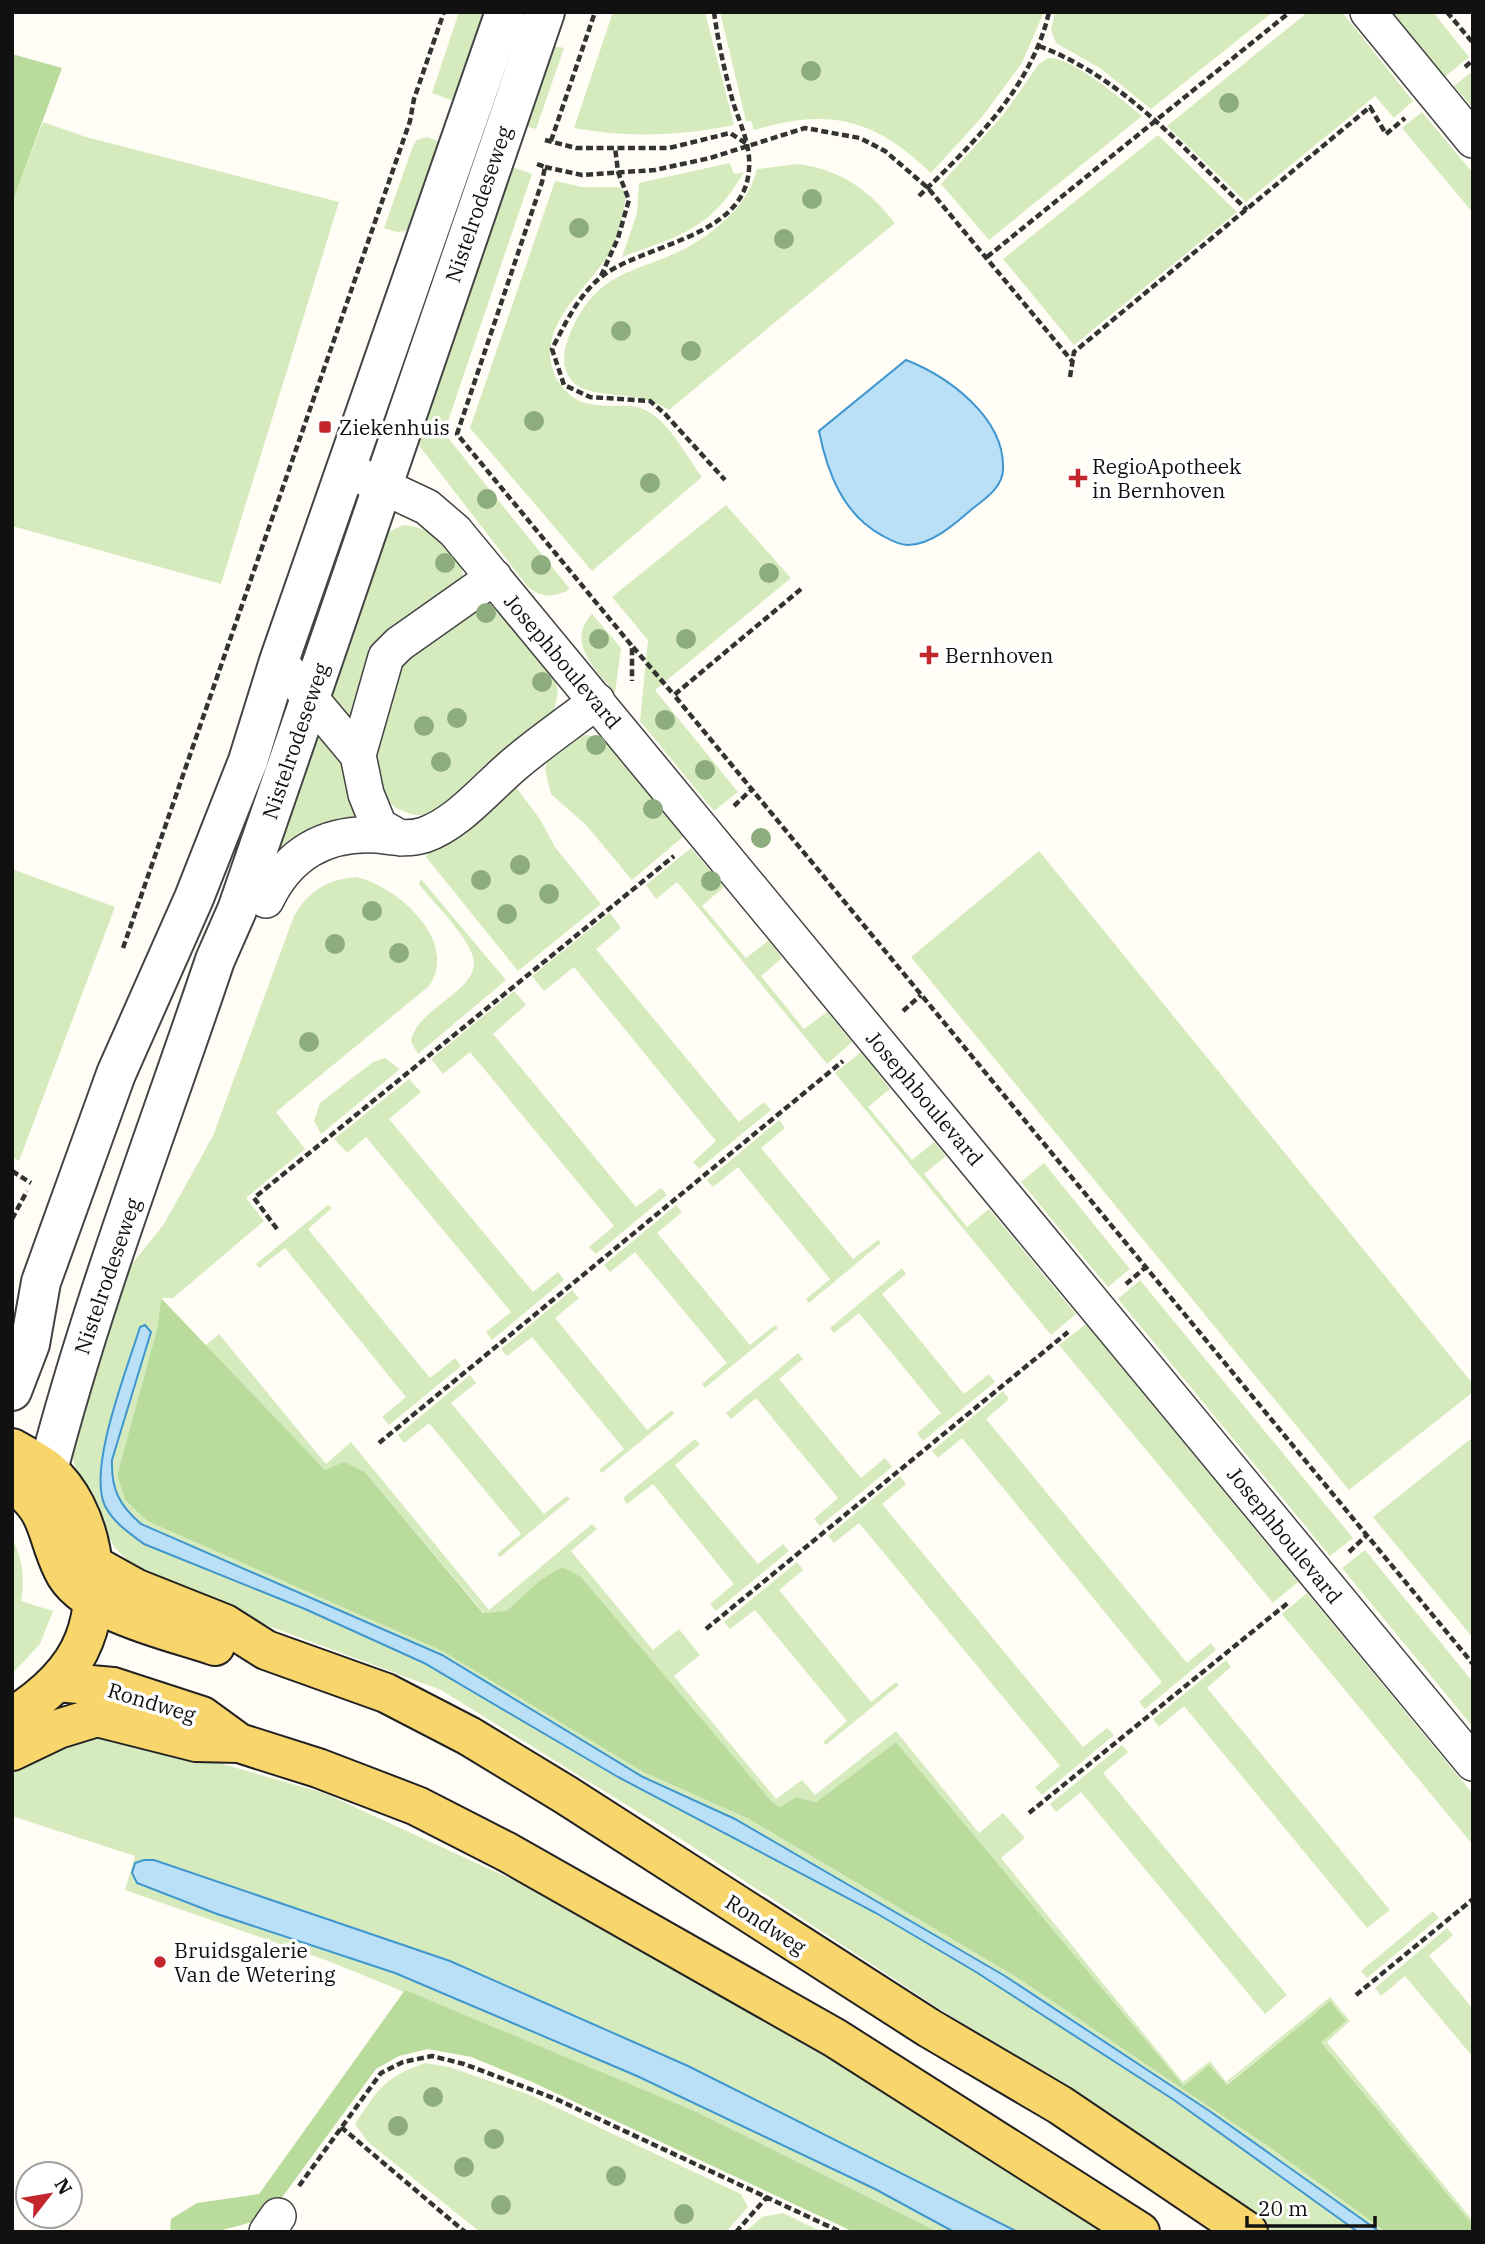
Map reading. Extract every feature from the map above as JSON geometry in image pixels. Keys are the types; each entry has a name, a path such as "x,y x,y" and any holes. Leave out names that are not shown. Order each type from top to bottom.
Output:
{"main road":[{"path":"12,1448 48,1471 77,1509 92,1582 84,1641 57,1682 12,1717"},
{"name":"Rondweg","path":"12,1482 45,1518 62,1569 70,1582 92,1582 137,1589 225,1624 266,1650 386,1693 516,1763 929,2028 1060,2105 1248,2232"},
{"name":"Rondweg","path":"57,1682 113,1687 202,1716 239,1743"},
{"name":"Rondweg","path":"12,1751 78,1721 97,1717 196,1742 239,1743 362,1783 464,1828 835,2038 1140,2232"}],"street":[{"name":"Nistelrodeseweg","path":"48,1471 78,1358 382,484 484,134 505,12"},
{"name":"Nistelrodeseweg","path":"12,1391 30,1344 41,1282 116,1074 194,898 248,761 279,661 346,469 484,134 545,12"},
{"path":"1368,12 1473,140"},
{"name":"Josephboulevard","path":"346,469 427,507 455,531 1473,1763"},
{"path":"400,838 379,826 366,794 358,755 386,657 399,644 494,577"},
{"path":"279,661 358,755"},
{"path":"266,900 277,877 320,842 359,835 400,838 422,836 442,827 516,762 597,701"},
{"name":"Nistelrodeseweg","path":"12,1324 41,1282"}],"path":[{"path":"122,950 410,121 414,99 443,12"},
{"path":"551,141 595,12"},
{"path":"714,12 733,101 748,144 747,183 720,219 698,233 634,259 601,277 583,296 552,349 564,385 590,397 650,401 725,480"},
{"path":"919,196 1009,100 1040,46 1049,12"},
{"path":"987,257 1290,12"},
{"path":"1447,12 1473,43"},
{"path":"1040,46 1097,74 1155,122 1247,210"},
{"path":"1070,377 1074,352 1370,107 1386,134 1434,93"},
{"path":"414,99 545,167 582,175 655,170 710,158 805,128 860,138 886,151 928,188 1072,361"},
{"path":"410,121 484,134 551,141 576,148 669,148 730,133 748,144"},
{"path":"601,277 618,238 629,200 618,172 615,147"},
{"path":"545,167 457,434 1473,1664"},
{"path":"674,695 801,589"},
{"path":"631,743 632,646"},
{"path":"277,1229 254,1198 705,832 752,789"},
{"path":"379,1443 781,1110 874,1037 921,995"},
{"path":"12,1171 31,1183"},
{"path":"12,1219 36,1171"},
{"path":"706,1629 1018,1371 1099,1309 1146,1267"},
{"path":"1029,1814 1320,1578 1367,1535"},
{"path":"1356,1995 1473,1899"},
{"path":"272,2224 382,2073 403,2062 432,2056 464,2064 556,2099 841,2232"},
{"path":"341,2127 465,2232"},
{"path":"736,2232 767,2197"}],"green space":[{"path":"459,12 490,12 459,103 432,93"},
{"path":"613,12 705,12 734,125 694,132 654,134 574,128"},
{"path":"720,12 1044,12 1022,63 982,117 931,173 890,140 850,123 806,119 754,130 751,121 746,121"},
{"path":"1055,12 1273,12 1151,109 1100,68 1056,43 1051,30"},
{"path":"1308,12 1342,12 1413,101 1394,118 1375,96 1246,202 1167,126"},
{"path":"1391,12 1433,12 1469,57 1445,77"},
{"path":"554,46 564,48 536,129 517,123"},
{"path":"12,54 62,68 12,204"},
{"path":"1048,58 1058,59 1083,72 1142,116 989,240 941,184 1004,114 1038,65"},
{"path":"1473,71 1473,108 1454,86"},
{"path":"1422,112 1473,173 1473,213 1402,128"},
{"path":"43,122 86,137 339,202 221,584 12,526 12,204"},
{"path":"1158,135 1237,212 1074,345 1003,259"},
{"path":"427,137 446,144 435,174 406,231 397,232 384,228 413,146 417,140"},
{"path":"730,163 734,174 744,172 719,207 706,219 678,236 622,257 637,213 639,183"},
{"path":"504,164 532,174 444,433 570,589 554,595 543,595 528,587 411,435"},
{"path":"798,164 828,171 852,183 874,200 895,223 669,410 644,399 592,391 574,383 565,368 566,345 580,313 595,294 627,272 665,258 707,235 731,214 744,198 757,169"},
{"path":"555,181 582,187 619,187 626,193 613,247 567,308 554,331 550,354 558,382 564,390 580,401 597,405 637,407 652,414 669,430 702,477 592,571 470,428"},
{"path":"726,505 791,578 655,690 738,792 714,811 640,721 648,640 612,597"},
{"path":"403,525 422,529 442,541 457,557 463,576 382,642 350,722 323,693 380,536"},
{"path":"478,605 502,613 555,680 558,693 552,719 431,815 413,815 396,808 382,797 369,747 398,661"},
{"path":"592,614 621,648 615,693 592,665 582,645 584,625"},
{"path":"315,719 340,742 364,813 262,872"},
{"path":"589,735 610,746 684,836 632,880 586,825 551,794 545,770 548,758 576,736"},
{"path":"515,786 540,819 555,847 601,904 518,971 426,857 428,852"},
{"path":"691,848 724,887 702,906 746,958 769,940 782,958 761,976 804,1029 827,1012 852,1042 827,1064 677,882 656,899 646,885"},
{"path":"1039,851 1473,1384 1473,1392 1349,1490 911,957"},
{"path":"12,869 115,907 19,1161 12,1157"},
{"path":"356,877 389,892 419,918 430,934 436,951 436,969 429,986 276,1112 305,1149 246,1198 264,1221 173,1298 161,1298 157,1329 117,1475 125,1500 147,1521 442,1651 643,1772 747,1818 1016,1977 1272,2149 1386,2232 1380,2232 1211,2112 1005,1976 735,1820 643,1777 442,1655 141,1524 118,1496 113,1480 112,1460 151,1332 140,1327 111,1417 103,1459 113,1519 424,1663 618,1777 876,1913 976,1972 1174,2100 1358,2232 1266,2232 1120,2128 961,2023 667,1830 441,1690 169,1589 142,1575 115,1548 80,1484 73,1459 71,1426 124,1274 164,1224 213,1136 294,916 319,888"},
{"path":"421,879 506,980 418,1054 411,1042 415,1030 460,988 469,978 474,966 468,945 419,884"},
{"path":"610,913 621,928 596,949 739,1122 764,1102 771,1110 699,1169 693,1162 716,1141 574,967 544,991 532,976"},
{"path":"514,991 526,1005 493,1034 636,1207 661,1188 667,1195 596,1254 589,1247 614,1226 470,1052 443,1074 431,1059"},
{"path":"861,1052 890,1089 868,1107 912,1160 934,1142 946,1156 924,1174 967,1227 989,1209 1076,1314 1051,1335 835,1073"},
{"path":"385,1058 400,1069 321,1134 314,1121 320,1103 373,1062"},
{"path":"409,1079 421,1092 389,1119 533,1292 558,1272 564,1280 492,1340 486,1332 511,1312 366,1137 347,1153 334,1139"},
{"path":"779,1120 785,1128 761,1148 853,1259 878,1240 881,1243 809,1303 806,1299 830,1279 738,1167 713,1187 707,1180"},
{"path":"1044,1163 1130,1269 1108,1287 1021,1182"},
{"path":"328,1205 332,1208 308,1229 430,1378 455,1358 461,1366 389,1425 382,1417 406,1397 285,1248 259,1268 256,1264"},
{"path":"676,1205 682,1212 657,1233 750,1345 775,1325 778,1328 705,1388 702,1384 727,1363 635,1252 610,1272 604,1265"},
{"path":"902,1268 906,1274 882,1294 964,1394 989,1374 995,1382 923,1441 917,1433 941,1413 859,1313 834,1333 830,1328"},
{"path":"1140,1280 1353,1538 1330,1556 1118,1299"},
{"path":"572,1290 579,1298 555,1318 647,1430 672,1410 674,1414 602,1473 599,1470 624,1449 532,1337 507,1356 501,1349"},
{"path":"161,1298 325,1470 344,1462 365,1472 483,1613 507,1611 539,1581 562,1567 581,1577 772,1802 780,1807 796,1797 816,1802 896,1742 1184,2086 1209,2065 1227,2085 1330,2001 1346,2021 1321,2042 1473,2225 1473,2232 1386,2232 1272,2149 1016,1977 747,1818 643,1772 442,1651 147,1521 125,1500 117,1475 157,1329"},
{"path":"1086,1324 1298,1582 1273,1603 1059,1345"},
{"path":"219,1334 326,1464 351,1442 489,1610 592,1524 597,1529 571,1551 653,1650 679,1629 700,1655 674,1676 776,1799 802,1780 815,1795 896,1731 979,1833 1003,1813 1025,1838 1001,1858 1183,2082 1210,2061 1226,2082 1330,1997 1350,2021 1327,2042 1473,2221 1473,2225 1321,2042 1330,2001 1226,2085 1184,2086 896,1742 816,1802 796,1797 780,1807 771,1802 581,1577 539,1581 507,1612 484,1613 365,1472 325,1470 205,1346"},
{"path":"798,1353 803,1359 779,1379 861,1478 885,1458 892,1467 820,1526 814,1519 838,1498 756,1398 731,1419 726,1413"},
{"path":"470,1375 476,1383 451,1403 544,1514 567,1496 570,1499 500,1557 497,1554 521,1534 429,1423 404,1443 398,1435"},
{"path":"1003,1391 1009,1399 986,1419 1187,1663 1211,1643 1216,1650 1145,1709 1139,1702 1162,1682 962,1438 938,1458 932,1451"},
{"path":"1473,1437 1473,1638 1373,1517"},
{"path":"695,1439 700,1444 675,1465 758,1564 783,1544 789,1551 716,1611 710,1604 734,1584 653,1484 627,1504 623,1498"},
{"path":"900,1476 906,1484 882,1504 1083,1747 1107,1728 1114,1735 1042,1795 1035,1787 1060,1766 859,1523 834,1543 828,1536"},
{"path":"12,1538 22,1569 21,1601 53,1611 40,1644 12,1674"},
{"path":"1365,1550 1473,1682 1473,1727 1342,1568"},
{"path":"797,1562 803,1570 779,1590 871,1702 896,1682 899,1685 826,1745 823,1742 847,1721 755,1610 730,1629 724,1622"},
{"path":"1307,1593 1473,1794 1473,1845 1282,1614"},
{"path":"1226,1660 1231,1667 1207,1688 1390,1910 1367,1928 1184,1706 1159,1727 1153,1719"},
{"path":"107,1736 156,1745 324,1793 535,1890 735,2003 1120,2232 1018,2232 688,2066 450,1961 154,1860 217,1914 395,1973 637,2076 875,2189 954,2232 938,2232 699,2113 331,1962 125,1890 135,1856 12,1816 12,1766 72,1741"},
{"path":"1122,1745 1128,1752 1103,1773 1287,1995 1265,2014 1081,1792 1056,1812 1050,1804"},
{"path":"1433,1911 1439,1918 1367,1978 1361,1971"},
{"path":"1447,1928 1453,1935 1429,1956 1473,2009 1473,2057 1405,1976 1381,1996 1375,1988"},
{"path":"405,1990 699,2113 938,2232 854,2232 532,2082 471,2057 428,2049 399,2056 376,2069 267,2218 215,2232 170,2232 171,2219 197,2203 259,2194"},
{"path":"425,2063 449,2067 530,2095 741,2194 748,2207 726,2232 480,2232 368,2142 355,2124 370,2101 391,2079"},
{"path":"783,2213 822,2232 745,2232 762,2217"}],"water":[{"path":"906,360 939,376 971,401 994,432 1001,450 1003,469 1000,481 992,492 958,521 934,538 908,545 892,541 869,527 847,504 832,477 819,431"},
{"path":"145,1325 151,1332 112,1460 113,1480 118,1496 141,1524 442,1655 643,1777 735,1819 1005,1976 1211,2112 1380,2232 1358,2232 1174,2100 976,1972 876,1913 618,1777 424,1663 305,1609 144,1544 127,1532 105,1506 101,1489 101,1468 119,1391 140,1327"},
{"path":"154,1860 450,1961 688,2066 1018,2232 954,2232 875,2189 637,2076 395,1973 217,1914 137,1883 132,1873 135,1863"}],"place":[{"name":"Ziekenhuis","path":"325,427"},
{"name":"RegioApotheek in Bernhoven","path":"1078,478"},
{"name":"Bernhoven","path":"929,655"},
{"name":"Bruidsgalerie Van de Wetering","path":"160,1962"}]}
